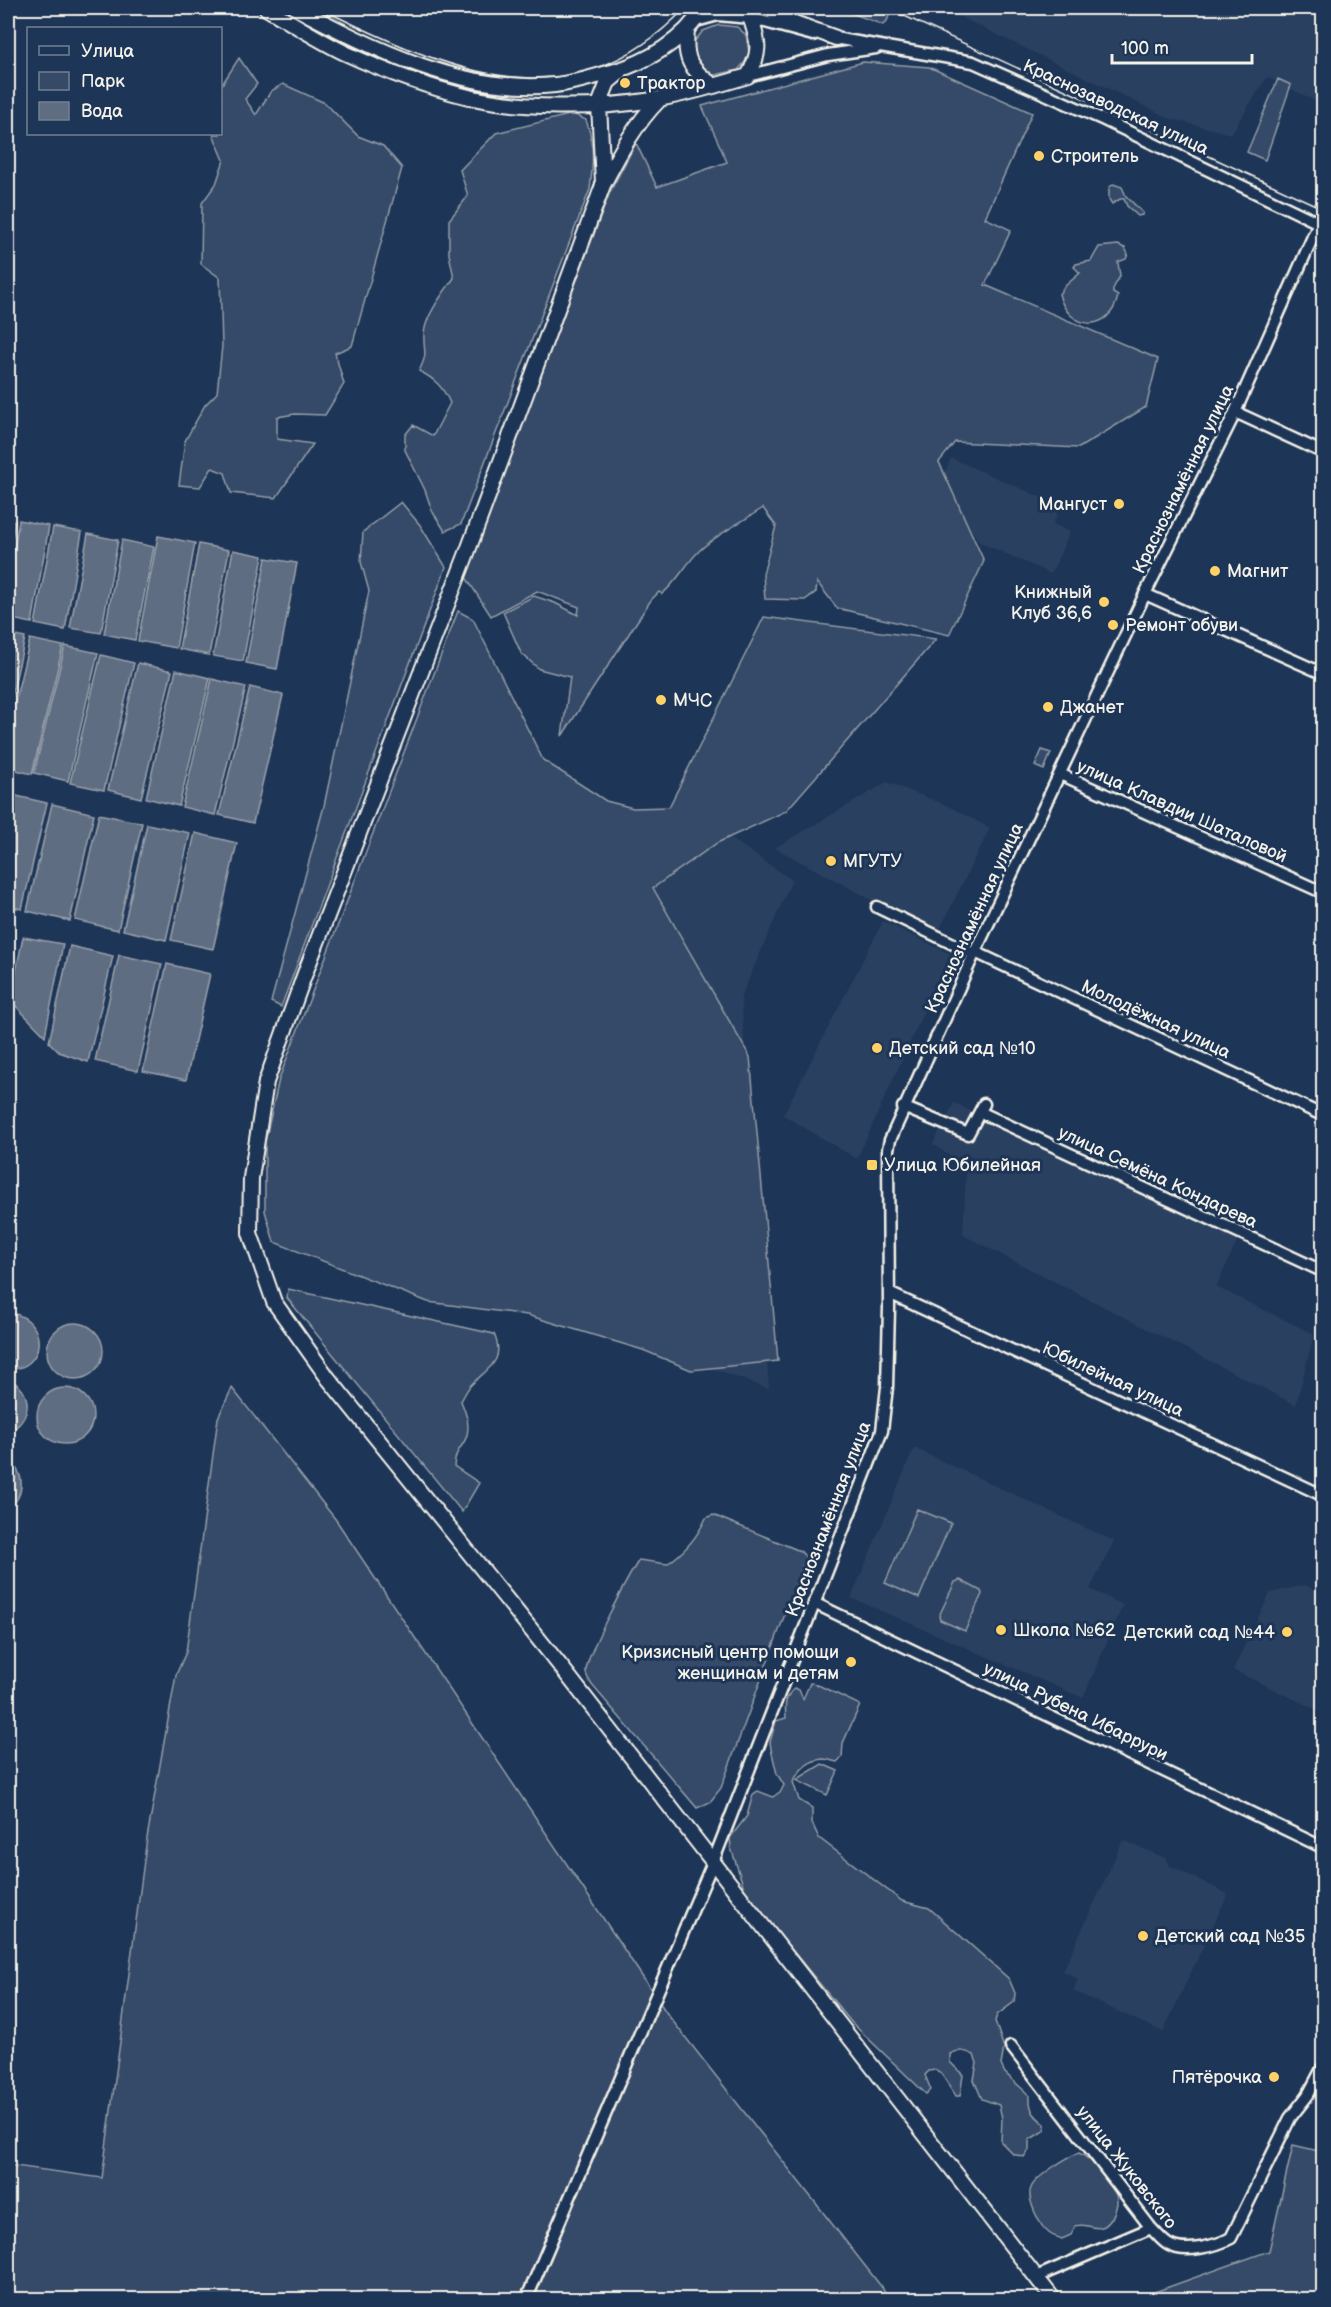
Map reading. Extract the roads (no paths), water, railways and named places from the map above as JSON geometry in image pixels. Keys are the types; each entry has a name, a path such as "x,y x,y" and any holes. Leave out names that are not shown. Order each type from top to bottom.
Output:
{"main road":[{"path":"266,8 344,52 423,84 503,103 599,105 630,104 660,99 748,76 758,53 758,39 749,13"},
{"path":"296,8 386,53 436,70 486,82 535,86 556,85 628,67"},
{"path":"603,185 599,105 608,82 628,67 649,57 691,25 703,8"},
{"path":"766,8 789,21 836,38"},
{"path":"691,25 685,46 688,63 701,77 714,86"},
{"path":"660,99 642,118 628,139 603,185 462,564 304,976 266,1082 251,1178 250,1233 274,1302 328,1378 562,1668 1054,2300"}],"street":[{"path":"691,25 718,15 749,13"},
{"name":"Краснозаводская улица","path":"749,13 808,34 973,62 1104,120 1321,224"},
{"path":"748,76 828,55 886,46"},
{"name":"Краснознамённая улица","path":"526,2300 713,1862 882,1431 887,1387 889,1293 888,1149 903,1107 1145,594 1235,412 1321,224"},
{"path":"1235,412 1323,453"},
{"path":"1145,594 1323,674"},
{"name":"улица Клавдии Шаталовой","path":"1060,774 1323,893"},
{"name":"Молодёжная улица","path":"877,907 1323,1116"},
{"name":"улица Семёна Кондарева","path":"903,1107 968,1134 982,1108 1323,1272"},
{"name":"Юбилейная улица","path":"889,1293 1323,1496"},
{"name":"улица Рубена Ибаррури","path":"814,1604 1323,1848"},
{"name":"улица Жуковского","path":"1011,2046 1151,2228 1168,2244 1177,2248 1198,2247 1231,2238 1290,2118 1308,2094 1323,2065"},
{"path":"1036,2277 1151,2228"}],"water":[{"path":"8,520 15,521 8,563"},
{"path":"19,520 49,526 32,623 8,618 8,584"},
{"path":"53,527 82,532 65,630 35,624"},
{"path":"88,534 118,540 101,633 70,628"},
{"path":"158,536 195,543 176,648 138,641"},
{"path":"122,540 154,547 135,640 104,634"},
{"path":"199,544 229,550 209,655 179,649"},
{"path":"233,550 263,556 243,661 213,656"},
{"path":"266,558 297,563 277,669 246,663"},
{"path":"8,634 25,638 8,713"},
{"path":"30,639 63,646 32,774 8,768 8,731"},
{"path":"65,646 98,653 68,781 34,773"},
{"path":"101,655 134,663 104,790 70,783"},
{"path":"138,663 172,671 141,798 108,790"},
{"path":"176,670 210,678 179,806 146,798"},
{"path":"212,679 246,687 215,815 182,807"},
{"path":"250,687 283,695 253,823 219,815"},
{"path":"8,794 47,803 22,909 8,906"},
{"path":"52,804 94,814 70,921 27,911"},
{"path":"99,814 142,823 118,930 75,920"},
{"path":"147,824 190,833 166,940 123,930"},
{"path":"195,833 237,843 213,949 171,940"},
{"path":"23,937 63,944 45,1036 10,1000"},
{"path":"70,946 113,956 88,1062 59,1052 49,1042"},
{"path":"119,955 162,964 138,1071 95,1061"},
{"path":"167,964 210,974 186,1080 143,1071"},
{"path":"12,1313 33,1325 38,1345 36,1354 30,1362 8,1369 8,1314"},
{"path":"75,1323 86,1325 95,1331 101,1340 103,1351 101,1362 95,1371 86,1377 75,1379 64,1377 55,1371 49,1362 47,1351 49,1340 55,1331 64,1325"},
{"path":"8,1379 22,1390 27,1405 22,1420 8,1432"},
{"path":"65,1388 76,1390 85,1396 91,1405 93,1416 91,1427 85,1436 76,1442 65,1444 54,1442 45,1436 39,1427 37,1416 39,1405 45,1396 54,1390"},
{"path":"8,1461 18,1471 21,1484 18,1498 8,1508"}],"tram line":[{"path":"319,8 413,51 460,67 506,76 552,77 597,68 642,45 685,8"},
{"path":"887,8 1324,209"}],"place":[{"name":"Трактор","path":"625,83"},
{"name":"Строитель","path":"1039,156"},
{"name":"Мангуст","path":"1119,504"},
{"name":"Магнит","path":"1215,571"},
{"name":"Книжный Клуб 36,6","path":"1104,602"},
{"name":"Ремонт обуви","path":"1113,625"},
{"name":"МЧС","path":"661,700"},
{"name":"Джанет","path":"1048,707"},
{"name":"МГУТУ","path":"831,861"},
{"name":"Детский сад №10","path":"877,1048"},
{"name":"Улица Юбилейная","path":"872,1165"},
{"name":"Школа №62","path":"1001,1630"},
{"name":"Детский сад №44","path":"1287,1632"},
{"name":"Кризисный центр помощи женщинам и детям","path":"851,1662"},
{"name":"Детский сад №35","path":"1143,1936"},
{"name":"Пятёрочка","path":"1274,2077"}]}
